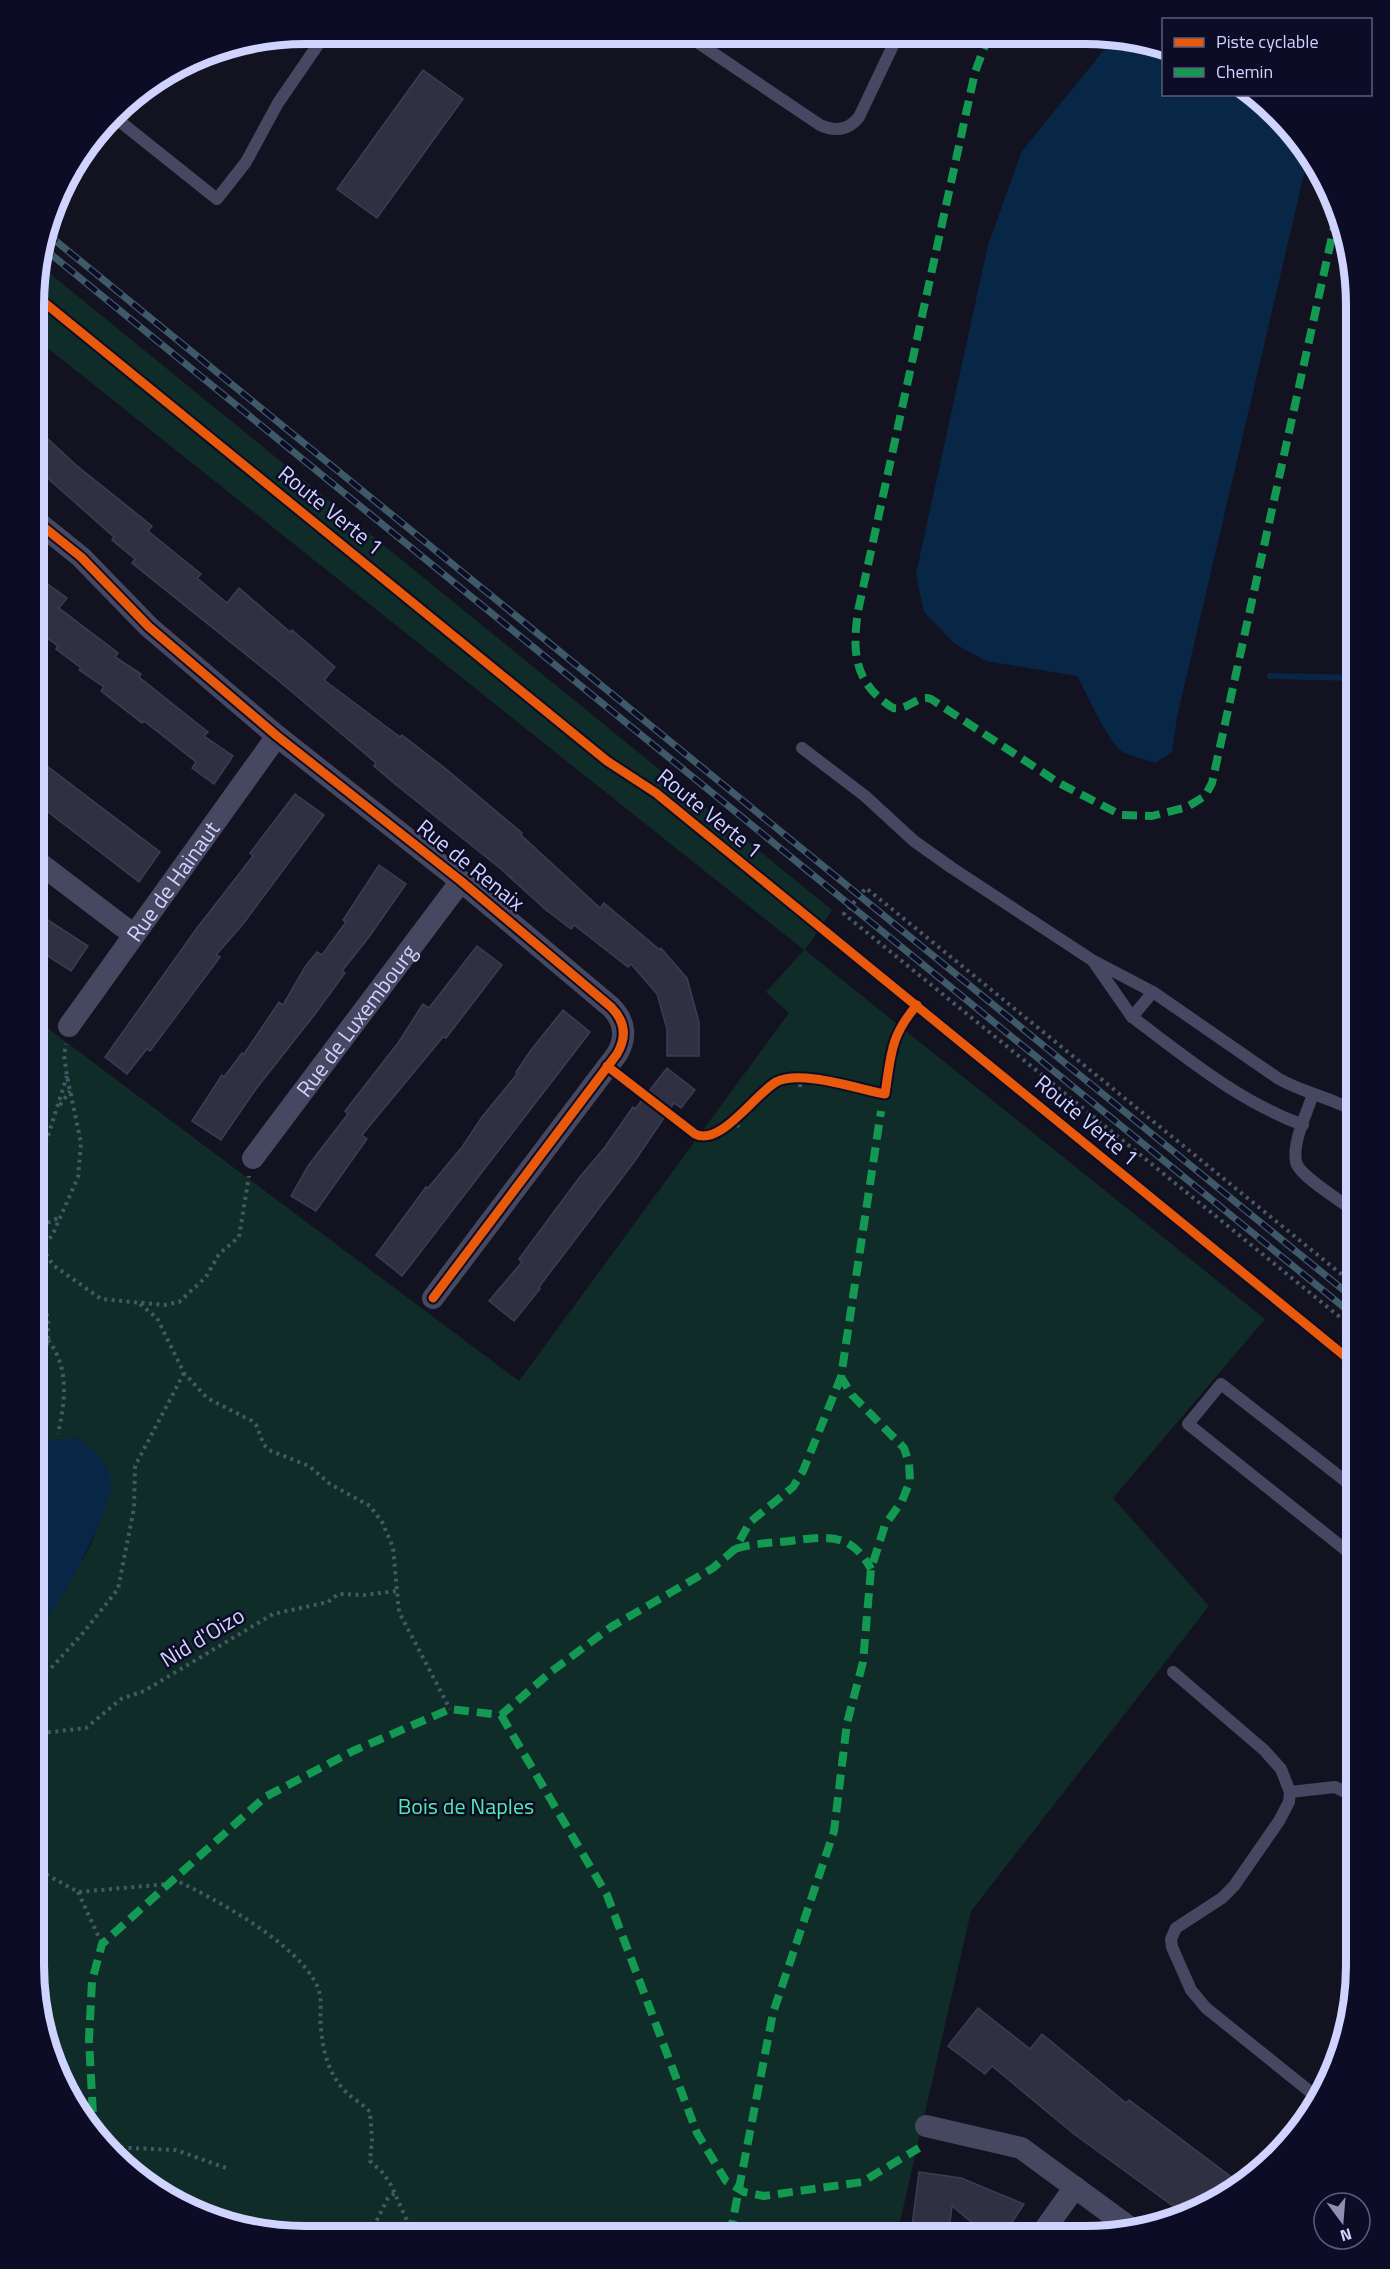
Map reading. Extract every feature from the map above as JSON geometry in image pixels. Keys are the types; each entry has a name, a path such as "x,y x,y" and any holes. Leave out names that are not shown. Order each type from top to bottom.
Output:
{"street":[{"name":"Rue de Renaix","path":"44,527 81,557 149,627 277,736 461,881 611,1007 622,1023 623,1036 620,1048 612,1060 433,1299"},
{"name":"Rue de Hainaut","path":"69,1026 277,736"},
{"path":"44,867 134,935"},
{"name":"Rue de Luxembourg","path":"253,1158 461,881"},
{"path":"926,2126 1012,2144 1030,2153 1122,2223"},
{"path":"1047,2226 1075,2187"}],"lane":[{"path":"120,120 217,199 246,162 278,103 318,44"},
{"path":"700,44 820,124 836,129 851,125 859,117 894,44"},
{"path":"802,748 865,796 931,853 1092,960 1153,992 1279,1079 1346,1107"},
{"path":"1092,960 1132,1017 1241,1096 1303,1125"},
{"path":"1132,1017 1153,992"},
{"path":"1313,1094 1296,1154 1298,1169 1346,1204"},
{"path":"1346,1482 1221,1383 1185,1428 1346,1551"},
{"path":"1173,1672 1264,1750 1281,1769 1290,1792 1289,1802 1279,1821 1234,1886 1222,1898 1176,1928 1171,1939 1191,1990 1201,2003 1313,2094"},
{"path":"1290,1792 1335,1787 1346,1792"}],"path":[{"path":"1346,1278 866,888 844,914 1346,1323"},
{"path":"44,1243 52,1236 78,1177 81,1143 64,1055 69,1026"},
{"path":"44,1149 67,1076"},
{"path":"57,1108 70,1091"},
{"path":"722,1129 737,1120"},
{"path":"44,1249 53,1265 101,1299 164,1305 179,1302 206,1277 219,1254 239,1237 244,1213 243,1197 253,1158"},
{"path":"44,1224 60,1217"},
{"path":"44,1301 48,1323 48,1339 44,1354"},
{"path":"140,1304 158,1318 184,1373 207,1398 223,1404 229,1411 256,1425 264,1445 271,1451 309,1466 330,1484 370,1506 382,1522 393,1547 399,1612 450,1709"},
{"path":"48,1339 59,1354 65,1387 58,1434"},
{"path":"44,1673 83,1633 118,1589 134,1508 135,1466 184,1373"},
{"path":"44,1874 78,1892 168,1884"},
{"path":"173,1879 210,1896 261,1927 303,1966 318,1987 322,2006 321,2038 329,2069 346,2092 370,2112 372,2139 370,2161 383,2173 409,2226"},
{"path":"78,1892 102,1944"},
{"path":"119,2148 176,2150 226,2168"},
{"path":"374,2226 388,2199 395,2193"}],"green space":[{"name":"Bois de Naples","path":"46,270 832,910 805,950 1265,1319 1113,1498 1209,1606 971,1911 899,2226 304,2226 237,2217 189,2199 145,2172 97,2124 78,2095 63,2065 52,2032 46,1999 44,1982 44,1620 64,1592 92,1543 111,1485 44,1440 44,1025 519,1381 789,1013 766,992 804,950 44,345"}],"water":[{"path":"1111,45 1162,55 1162,96 1244,96 1282,132 1306,165 1177,717 1172,752 1155,763 1127,754 1117,747 1077,676 986,661 955,644 924,612 916,574 988,245 1022,151 1104,50"},
{"path":"78,1438 105,1464 111,1485 109,1499 92,1540 67,1588 44,1622 44,1440"}],"building":[{"path":"423,70 463,99 377,218 337,189"},
{"path":"44,435 76,465 152,526 148,531 201,574 197,578 227,603 239,588 290,632 292,630 335,667 324,680 446,769 522,833 521,835 600,908 604,903 660,950 661,948 687,978 699,1022 699,1056 667,1056 667,1029 657,994 631,964 628,967 574,925 571,929 546,910 501,869 374,766 376,763 279,681 132,563 135,559 112,540 114,537 44,475"},
{"path":"44,581 67,598 59,608 118,653 115,657 141,674 139,677 208,732 204,736 233,756 214,784 192,768 196,762 101,691 104,687 79,670 81,668 56,649 58,646 44,636"},
{"path":"44,764 160,852 139,882 44,809"},
{"path":"295,794 324,815 243,924 216,955 220,957 150,1051 147,1049 127,1074 105,1057 197,928 253,856 250,853"},
{"path":"379,865 406,884 342,971 345,973 256,1089 221,1140 192,1121 222,1075 224,1077 242,1053 244,1054 279,1002 283,1005 305,967 317,952 322,955 346,922 343,920"},
{"path":"44,917 88,946 71,971 44,953"},
{"path":"477,946 502,965 446,1038 443,1037 362,1135 367,1139 316,1211 291,1196 308,1166 348,1114 345,1111 398,1043 423,1004 429,1008"},
{"path":"563,1010 590,1032 402,1276 376,1255 426,1187 428,1188 462,1147 482,1117 517,1074 516,1072 531,1050"},
{"path":"667,1068 695,1090 681,1108 674,1103 634,1162 514,1321 489,1301 522,1262 519,1259 633,1107 635,1109"},
{"path":"978,2008 1030,2049 1042,2034 1126,2103 1129,2100 1235,2179 1201,2199 1178,2209 1074,2134 992,2066 985,2074 948,2046"},
{"path":"919,2172 961,2178 1024,2204 1010,2226 976,2226 952,2206 950,2226 912,2225"}],"waterway":[{"path":"1270,676 1346,678"}],"railway":[{"path":"52,238 1346,1292"},
{"path":"49,253 1346,1309"}],"marked path":[{"path":"986,44 975,72 858,611 855,640 859,666 870,688 893,708 903,707 926,698 931,699 1059,783 1121,815 1152,816 1187,807 1205,796 1212,783 1334,225"},
{"path":"93,2119 89,2039 92,1981 102,1944 265,1797 353,1751 450,1709 501,1715 552,1671 611,1627 713,1568 735,1549 750,1522 793,1487 803,1471 841,1377 881,1111"},
{"path":"732,2226 773,2013 834,1831 847,1723 863,1662 871,1569 885,1525 902,1501 910,1481 909,1463 904,1448 852,1395 841,1377"},
{"path":"735,1549 756,1544 815,1538 837,1539 855,1548 871,1569"},
{"path":"501,1715 607,1895 697,2133 726,2181 744,2192 764,2196 862,2182 919,2148"}],"cycle path":[{"name":"Route Verte 1","path":"44,302 607,761 656,793 1346,1357"},
{"path":"44,527 81,557 149,627 277,736 461,881 616,1012 623,1029 622,1041 617,1054 433,1298"},
{"path":"607,1066 695,1134 705,1136 726,1126 768,1088 786,1079 814,1079 885,1094 893,1046 901,1026 917,1005"}]}
